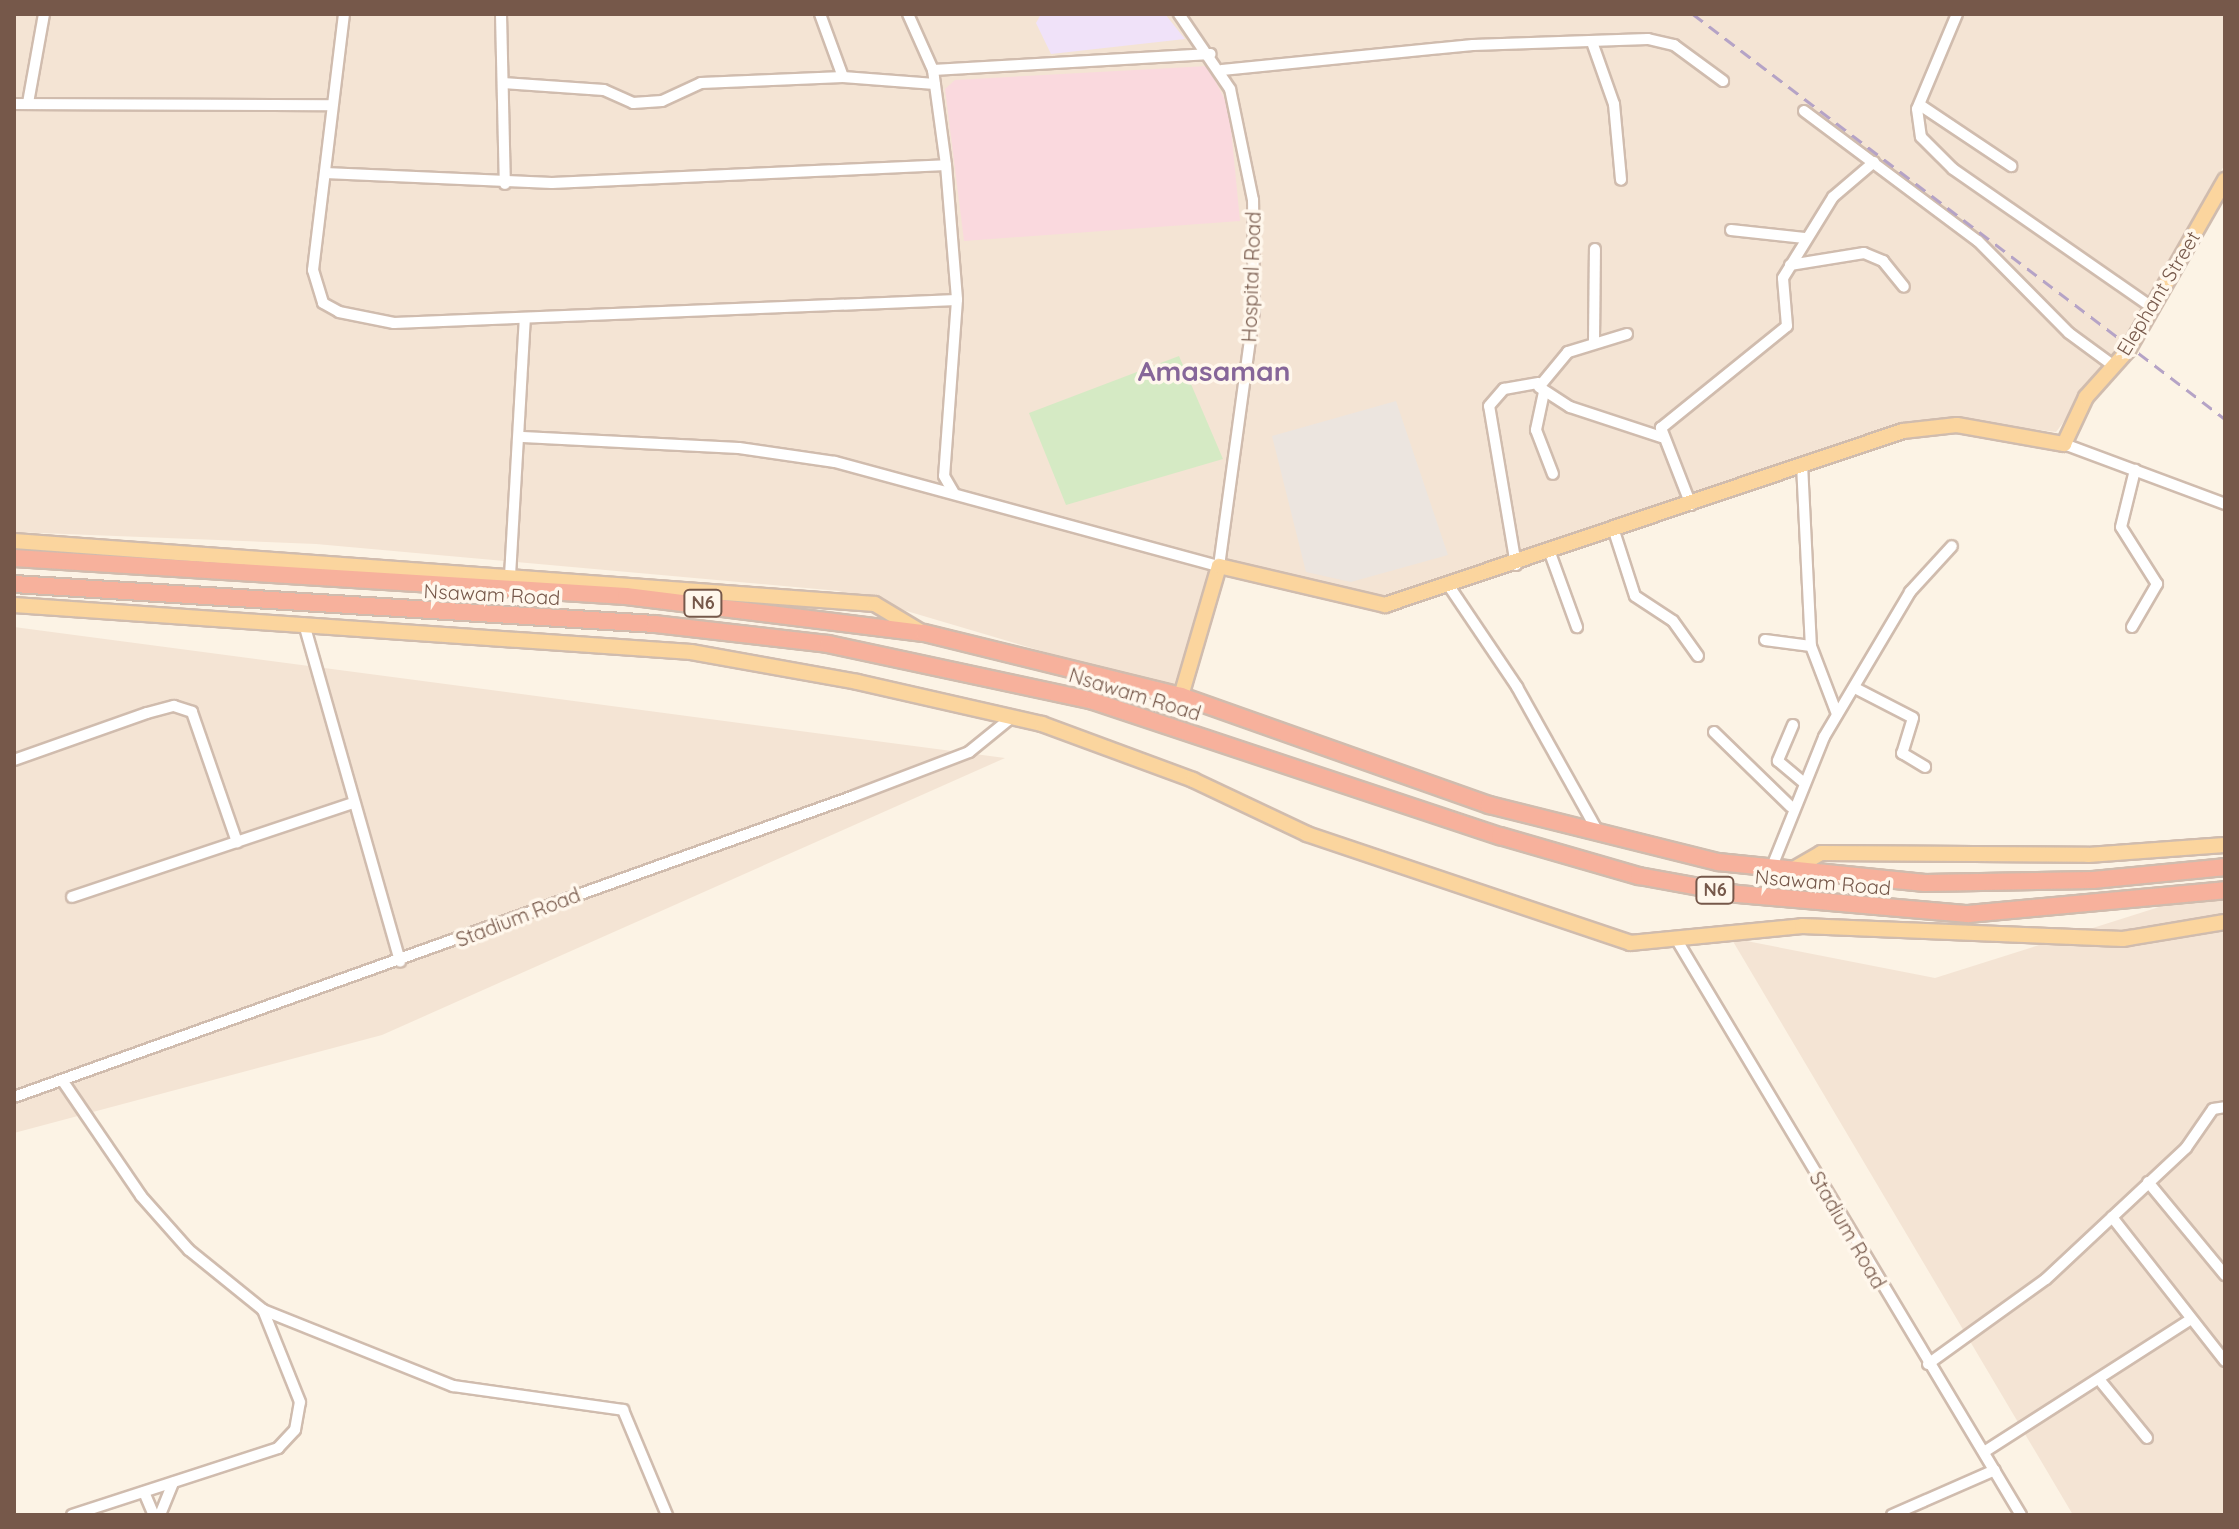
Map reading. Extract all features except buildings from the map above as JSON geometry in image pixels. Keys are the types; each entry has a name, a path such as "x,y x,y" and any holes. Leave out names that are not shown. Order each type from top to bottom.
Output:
{"highway":[{"name":"Nsawam Road","path":"14,558 626,596 924,633 1181,696 1600,838 1771,869 2027,884 2225,867"},
{"name":"Nsawam Road","path":"14,584 655,624 828,644 1093,701 1500,836 1639,876 1738,894 1968,914 2225,890"}],"main road":[{"name":"Elephant Street","path":"2064,444 2074,417 2114,366 2153,308 2225,180"},
{"path":"1219,566 1385,605 1516,565 1802,464 1932,424 2064,444"},
{"path":"14,541 875,604 924,633"},
{"name":"Hospital Road","path":"1181,696 1219,566"},
{"path":"14,605 691,652 1012,717 1193,780 1307,834 1630,943 1678,942 1802,926 2123,939 2225,922"},
{"path":"1789,871 1821,853 2088,855 2225,845"}],"street":[{"path":"28,103 44,14"},
{"path":"344,14 313,270 323,303 394,323 957,300"},
{"path":"501,14 505,184"},
{"path":"820,14 843,77"},
{"path":"908,14 933,70 946,165 957,300 944,476 954,493"},
{"name":"Hospital Road","path":"1179,14 1222,70 1253,200 1254,309 1219,566"},
{"path":"1957,14 1920,105 1921,137 1953,169 2153,308"},
{"path":"1222,70 1661,39 1723,81"},
{"path":"1592,42 1614,104 1621,180"},
{"path":"933,70 1211,54"},
{"path":"503,83 604,90 633,103 672,98 701,83 843,77 935,84"},
{"path":"14,104 332,105"},
{"path":"1920,105 2011,166"},
{"path":"1804,111 1978,241 2069,333 2114,366"},
{"path":"1691,505 1661,437 1666,420 1787,326 1783,278 1833,197 1874,162"},
{"path":"325,173 505,184 946,165"},
{"path":"1731,230 1805,238"},
{"path":"1594,341 1595,249"},
{"path":"1790,265 1864,253 1883,261 1904,287"},
{"path":"510,576 523,437 525,319"},
{"path":"1553,474 1536,430 1541,388 1568,352 1594,341 1627,334"},
{"path":"1516,565 1489,406 1504,389 1541,388 1661,437"},
{"path":"523,437 739,448 835,462 1219,566"},
{"path":"2064,444 2225,504"},
{"path":"1802,464 1811,646 1837,714"},
{"path":"2132,627 2157,584 2121,527 2135,470"},
{"path":"1614,531 1635,596 1673,621 1698,656"},
{"path":"1771,869 1791,807 1837,714 1910,592 1952,546"},
{"path":"1550,553 1577,627"},
{"path":"1449,586 1517,687 1600,838"},
{"path":"304,624 400,962"},
{"path":"1765,640 1811,646"},
{"path":"1855,688 1913,718 1902,753 1925,767"},
{"path":"14,760 147,713 174,706 192,712 237,842"},
{"name":"Stadium Road","path":"14,1097 400,962 969,752 1012,717"},
{"path":"1793,725 1777,755 1803,782"},
{"path":"1714,732 1791,807"},
{"path":"72,897 353,803"},
{"name":"Stadium Road","path":"1678,942 2021,1515"},
{"path":"62,1080 141,1196 189,1250 263,1310 453,1386 623,1410 667,1515"},
{"path":"1928,1364 2046,1279 2186,1148 2213,1109 2225,1107"},
{"path":"2148,1182 2225,1275"},
{"path":"2112,1217 2225,1361"},
{"path":"72,1515 278,1448 295,1430 300,1402 263,1310"},
{"path":"1984,1452 2102,1383 2191,1319"},
{"path":"2102,1383 2147,1438"},
{"path":"1892,1515 1995,1470"},
{"path":"160,1515 173,1483"},
{"path":"144,1492 154,1515"}],"shaded area":[{"path":"14,14 2225,14 2225,164 2118,350 2056,432 1940,418 1907,422 1381,597 1215,560 1176,691 839,591 316,544 14,532"},
{"path":"1041,14 1165,14 1185,39 1051,54 1036,23"},
{"path":"1208,66 1229,108 1240,221 964,241 945,89 955,80"},
{"path":"1396,401 1448,555 1351,582 1306,572 1272,436"},
{"path":"14,627 1005,758 382,1035 14,1133"},
{"path":"2197,895 2225,896 2225,1515 2073,1515 1731,938 1935,978"}],"green space":[{"path":"1179,356 1223,459 1066,505 1029,413"}],"railway":[{"path":"1693,14 2225,419"}],"district":[{"name":"Amasaman","path":"1214,371"}]}
